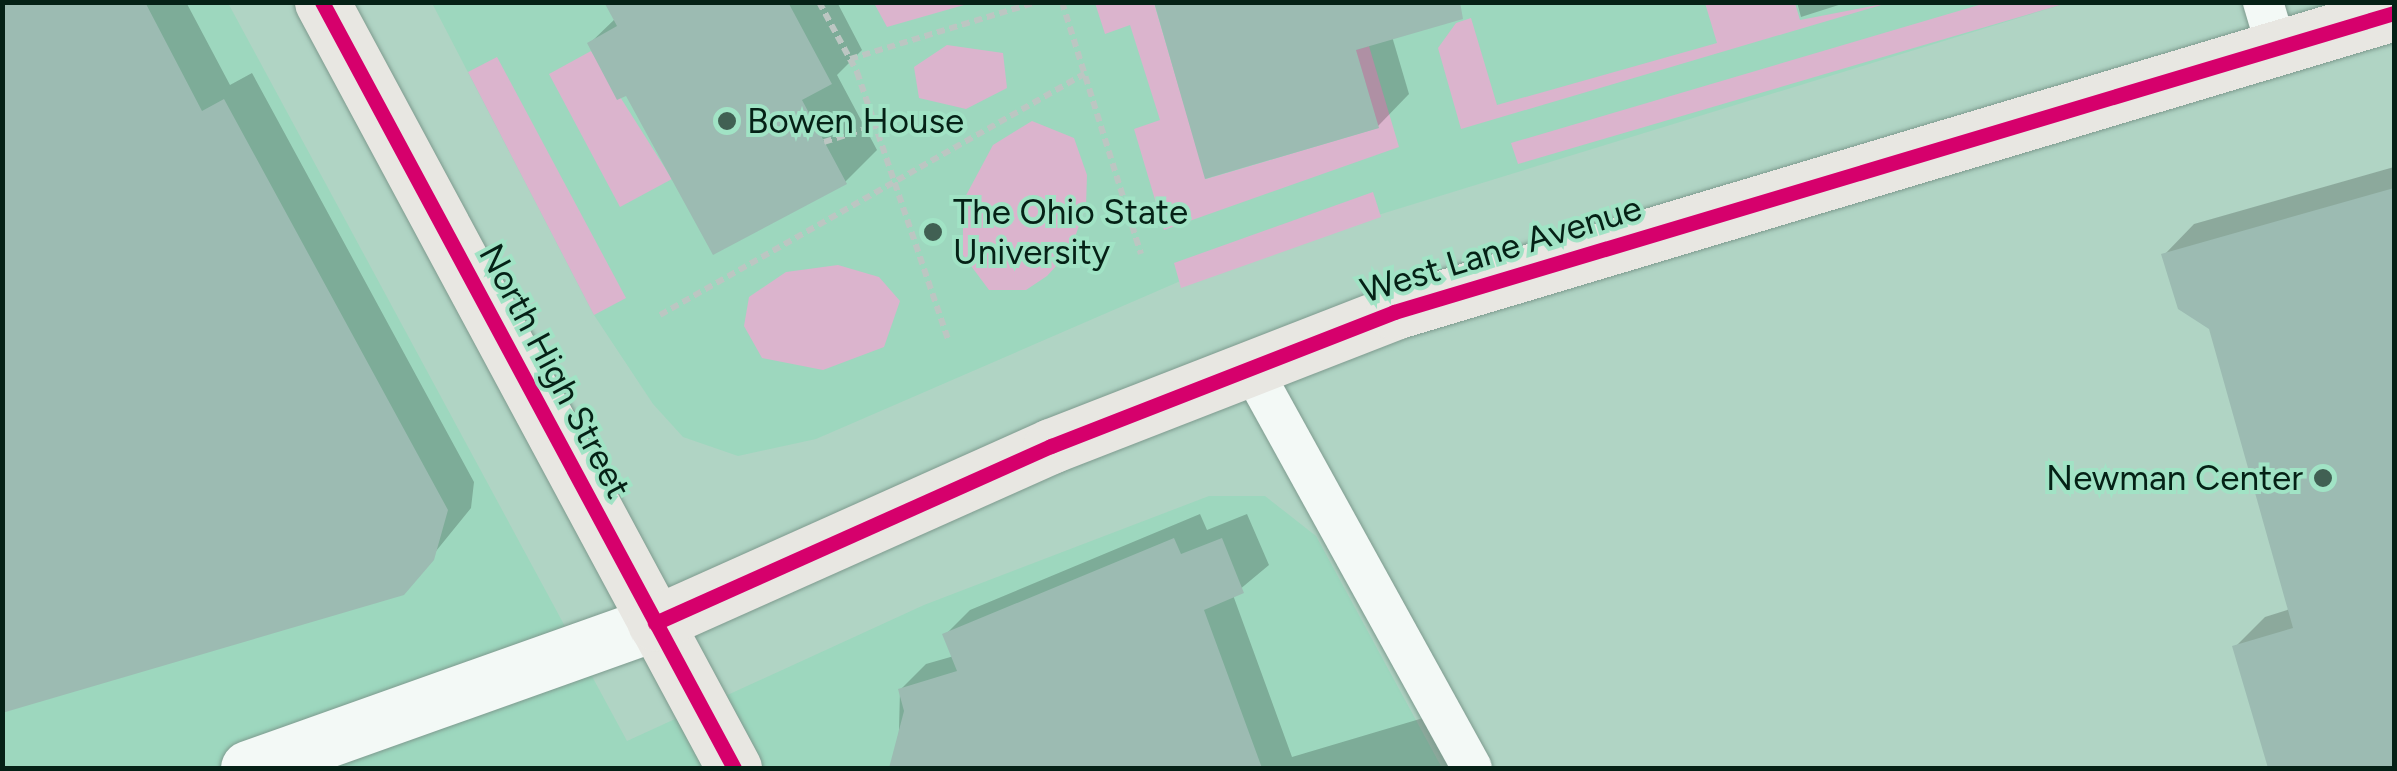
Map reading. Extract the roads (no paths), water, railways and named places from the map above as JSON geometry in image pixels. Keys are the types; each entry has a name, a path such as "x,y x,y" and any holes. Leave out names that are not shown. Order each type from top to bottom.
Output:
{"main road":[{"name":"North High Street","path":"322,2 734,768"},
{"name":"West Lane Avenue","path":"655,623 1249,364 1482,282 2270,26 2394,13"}],"street":[{"path":"248,768 655,623"}],"lane":[{"path":"1249,364 1472,768"}],"place":[{"name":"Bowen House","path":"727,121"},
{"name":"The Ohio State University","path":"933,232"},
{"name":"Newman Center","path":"2323,478"}]}
